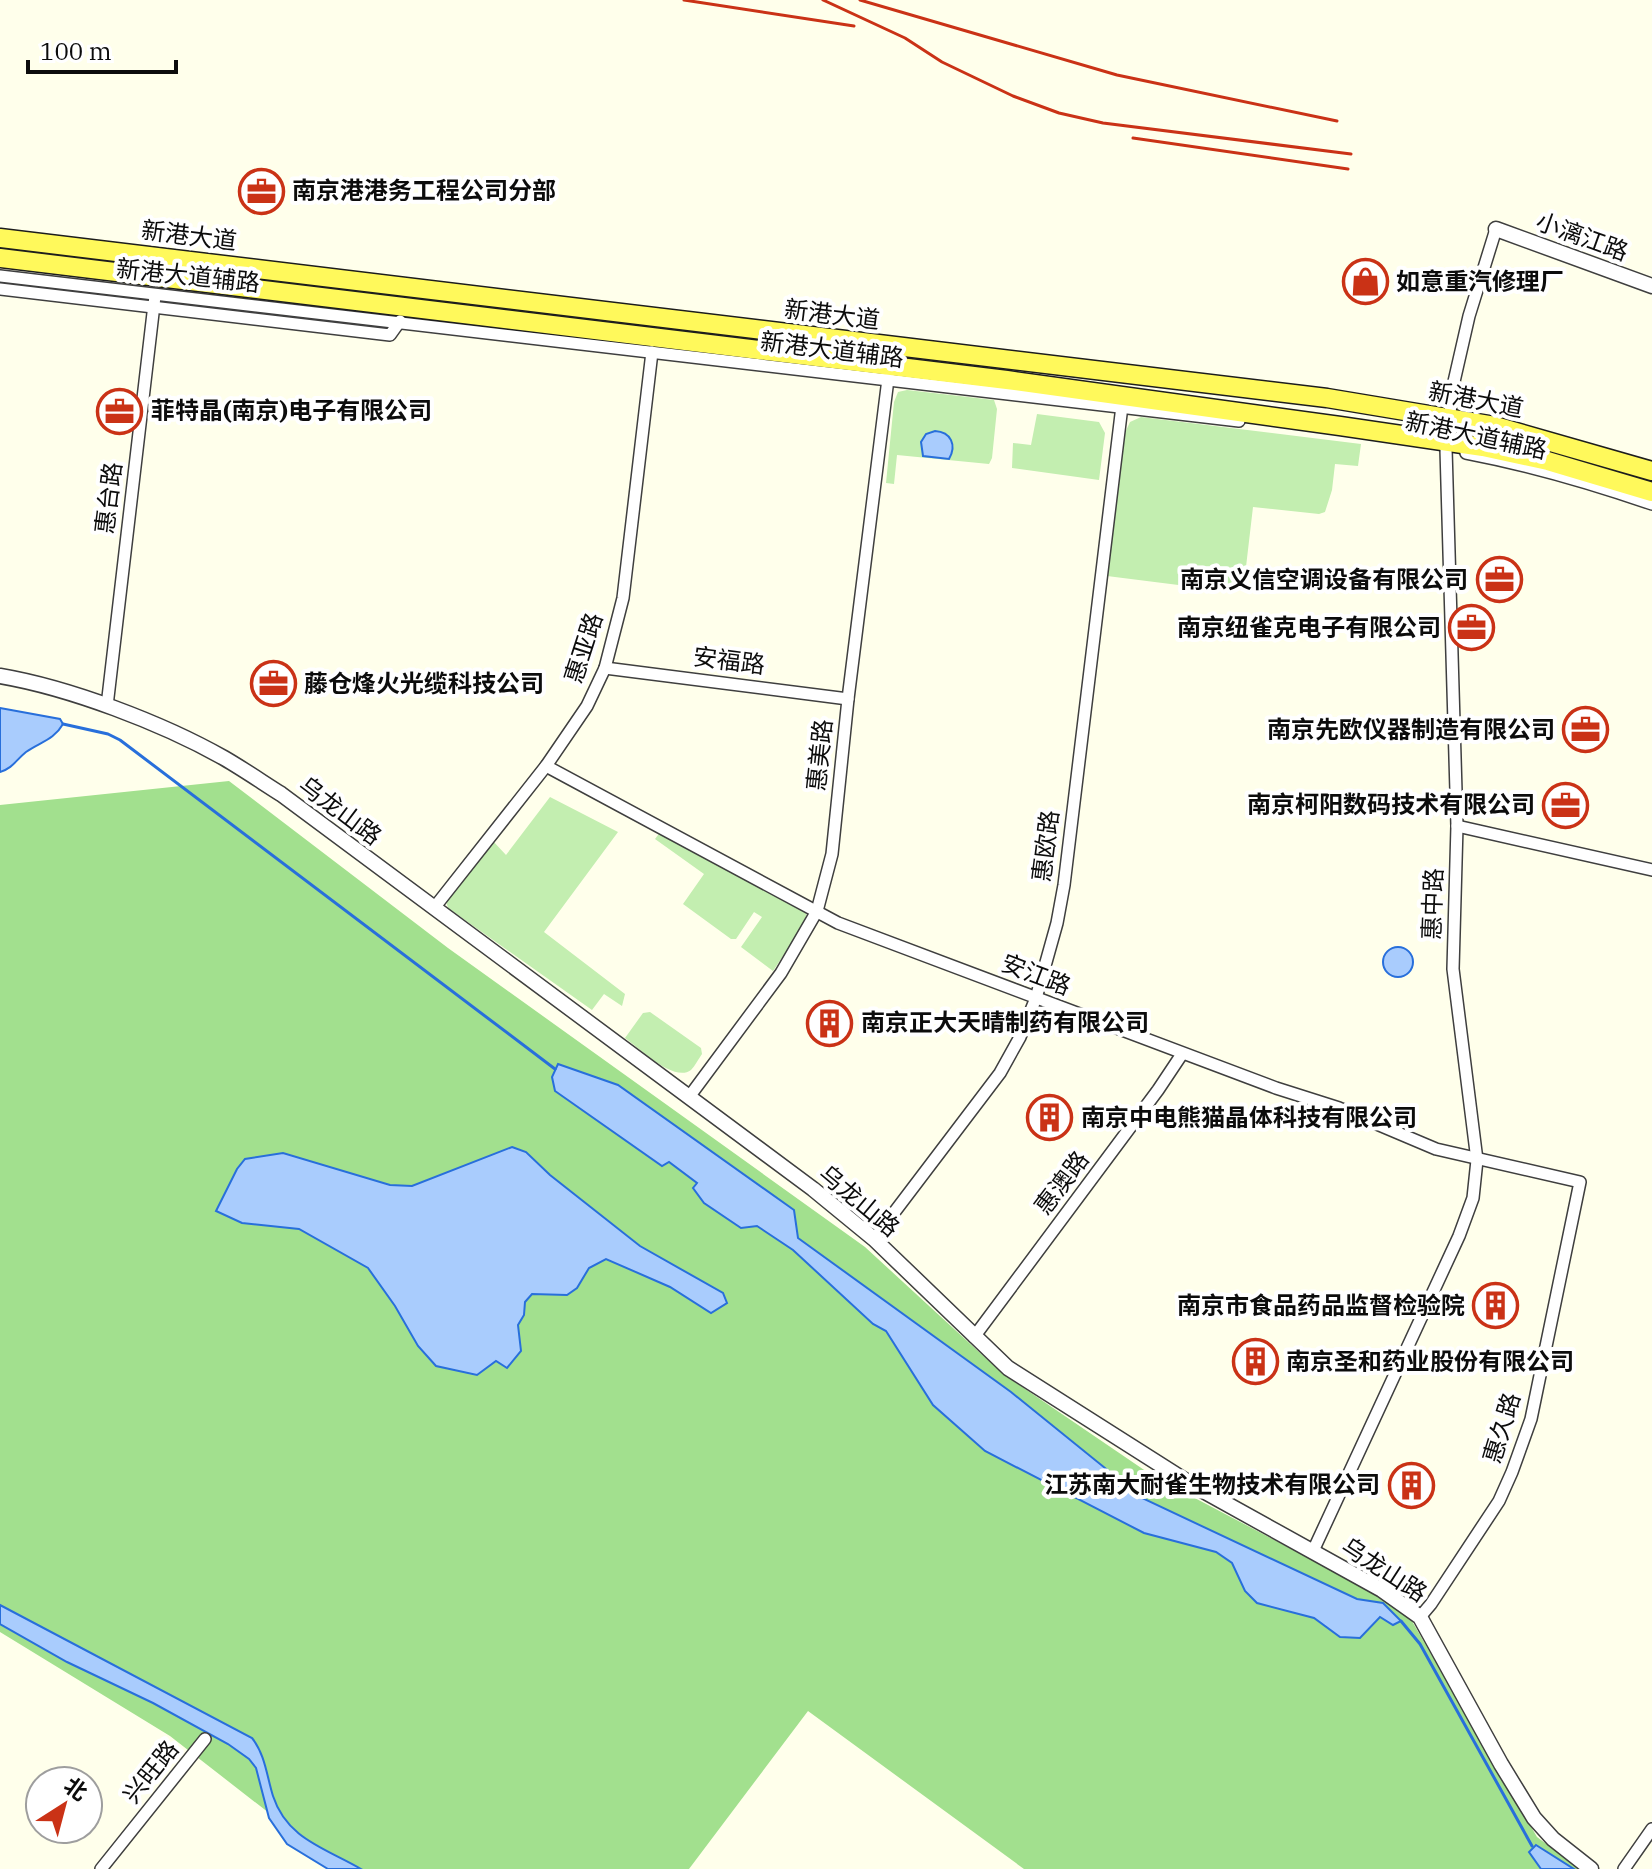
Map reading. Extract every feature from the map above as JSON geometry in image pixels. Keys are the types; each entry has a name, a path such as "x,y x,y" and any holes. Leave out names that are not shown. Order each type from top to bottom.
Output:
{"main road":[{"name":"新港大道","path":"0,238 1327,398 1495,426 1652,471"},
{"name":"新港大道","path":"0,258 1007,380 1548,461 1652,492"}],"street":[{"name":"小漓江路","path":"1496,229 1652,286"},
{"name":"惠中路","path":"1313,1551 1459,1236 1473,1198 1477,1160 1453,969 1457,826 1446,446 1453,386 1469,316 1496,229"},
{"name":"新港大道辅路","path":"0,276 390,335 400,321 1446,446 1652,504"},
{"path":"0,289 154,301"},
{"name":"惠台路","path":"107,706 154,301"},
{"name":"惠亚路","path":"434,908 546,766 587,706 605,668 623,598 652,352"},
{"name":"惠美路","path":"689,1097 781,973 817,911 832,854 888,379"},
{"name":"惠欧路","path":"874,1239 1000,1073 1036,998 1064,885 1122,406"},
{"name":"安福路","path":"605,668 848,699"},
{"name":"乌龙山路","path":"0,676 107,706 223,757 281,794 813,1189 874,1239 1008,1368 1176,1474 1382,1590 1420,1617 1534,1818 1553,1839 1591,1869"},
{"name":"安江路","path":"546,766 838,923 1182,1054 1339,1108 1436,1149 1580,1182"},
{"path":"1457,826 1652,870"},
{"name":"惠澳路","path":"974,1337 1182,1054"},
{"name":"惠久路","path":"1420,1617 1499,1501 1512,1472 1531,1419 1580,1182"},
{"name":"兴旺路","path":"101,1869 205,1739"},
{"path":"1624,1869 1652,1829"}],"green space":[{"path":"907,390 994,400 997,409 989,464 897,455 894,484 886,483 894,402 898,392"},
{"path":"1037,414 1099,422 1105,433 1099,480 1012,468 1013,443 1031,445"},
{"path":"1141,417 1361,444 1358,466 1335,464 1325,512 1319,514 1253,507 1244,584 1234,592 1107,576 1123,437 1130,422"},
{"path":"229,781 448,948 865,1247 1003,1374 1153,1476 1377,1594 1409,1616 1537,1837 1580,1869 1024,1869 808,1711 689,1869 341,1869 170,1736 0,1632 0,805"},
{"path":"550,797 618,832 544,932 625,994 622,1006 604,994 592,1010 448,908 446,901 492,840 506,855"},
{"path":"661,831 801,905 807,913 801,929 773,971 741,947 762,917 754,912 736,939 731,939 683,904 704,874 655,839"},
{"path":"650,1012 701,1048 702,1054 691,1070 684,1073 666,1068 625,1038 643,1013"}],"water":[{"path":"935,431 951,440 949,459 923,456 921,442 926,434"},
{"path":"0,708 60,719 63,724 51,737 0,772"},
{"path":"1398,947 1404,948 1412,956 1412,968 1404,976 1398,977 1392,976 1384,968 1383,962 1384,956 1392,948"},
{"path":"558,1064 618,1085 794,1210 798,1238 1011,1392 1142,1498 1357,1599 1383,1603 1401,1621 1393,1625 1380,1617 1360,1638 1340,1637 1314,1618 1257,1603 1245,1591 1232,1563 1216,1552 1144,1533 985,1451 933,1405 886,1331 873,1324 793,1250 757,1226 741,1228 704,1203 693,1188 697,1183 669,1162 662,1166 555,1091 552,1077"},
{"path":"512,1147 526,1152 550,1175 640,1246 723,1293 727,1303 711,1313 670,1287 606,1259 589,1268 577,1288 567,1295 532,1294 525,1302 524,1315 518,1325 521,1351 507,1368 496,1361 477,1375 436,1366 418,1346 368,1268 299,1229 242,1223 216,1211 245,1159 283,1153 390,1185 412,1186"},
{"path":"0,1605 252,1738 263,1758 279,1811 288,1823 309,1841 361,1869 328,1869 287,1844 269,1818 256,1768 249,1759 153,1703 67,1662 0,1624"},
{"path":"1536,1845 1574,1869 1541,1869 1529,1852"}],"waterway":[{"path":"63,724 108,734 120,740 555,1069"},
{"path":"1401,1621 1420,1644 1532,1846"}],"railway":[{"path":"684,0 854,26"},
{"path":"823,0 905,38 942,62 1013,96 1059,113 1103,123 1351,154"},
{"path":"860,0 1117,75 1337,121"},
{"path":"1133,138 1348,169"}],"place":[{"name":"南京港港务工程公司分部","path":"261,191"},
{"name":"如意重汽修理厂","path":"1365,282"},
{"name":"菲特晶(南京)电子有限公司","path":"120,411"},
{"name":"南京义信空调设备有限公司","path":"1499,580"},
{"name":"南京纽雀克电子有限公司","path":"1472,628"},
{"name":"藤仓烽火光缆科技公司","path":"273,684"},
{"name":"南京先欧仪器制造有限公司","path":"1586,730"},
{"name":"南京柯阳数码技术有限公司","path":"1566,805"},
{"name":"南京正大天晴制药有限公司","path":"830,1023"},
{"name":"南京中电熊猫晶体科技有限公司","path":"1050,1118"},
{"name":"南京市食品药品监督检验院","path":"1496,1306"},
{"name":"南京圣和药业股份有限公司","path":"1255,1362"},
{"name":"江苏南大耐雀生物技术有限公司","path":"1411,1485"}]}
